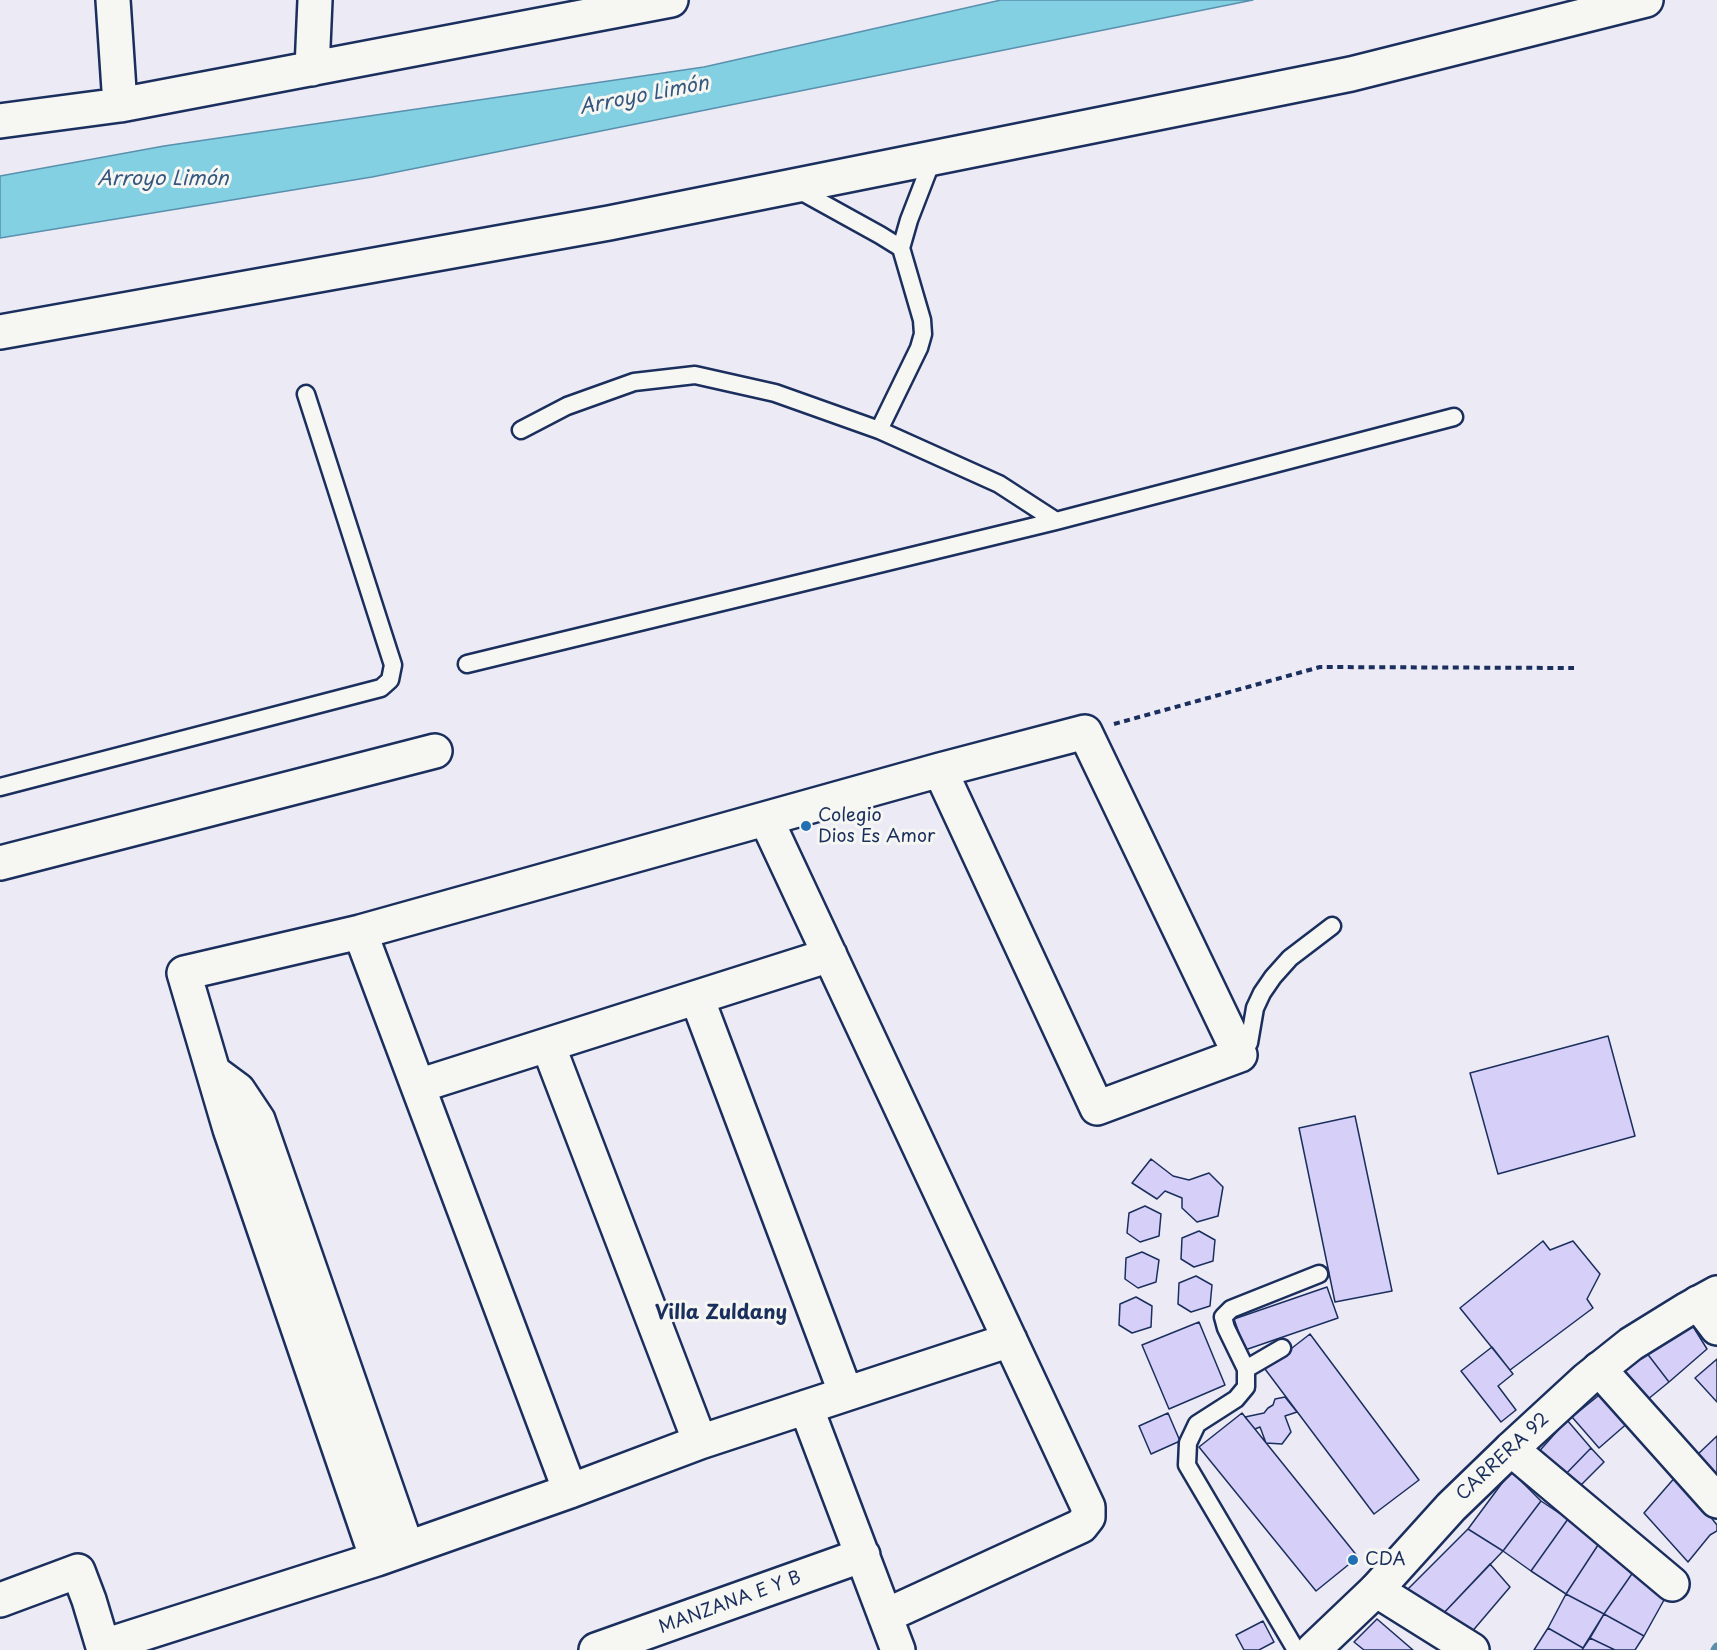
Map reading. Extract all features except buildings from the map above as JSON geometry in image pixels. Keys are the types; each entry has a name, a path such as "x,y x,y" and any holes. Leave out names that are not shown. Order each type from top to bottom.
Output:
{"street":[{"path":"113,0 120,105"},
{"path":"312,69 315,0"},
{"path":"0,121 120,105 312,69 586,8 671,0"},
{"path":"0,332 609,223 1351,74 1646,0"},
{"path":"392,1554 258,1120 238,1090 215,1073 184,973 360,932 940,770 1085,732 1240,1055 1097,1108 940,770"},
{"path":"0,863 435,751"},
{"path":"766,819 1088,1507 1088,1517 1081,1526 885,1616"},
{"path":"360,932 570,1491"},
{"path":"418,1086 830,955"},
{"path":"697,998 846,1394"},
{"path":"548,1045 700,1442"},
{"name":"CARRERA 92","path":"1313,1650 1376,1590 1451,1507 1510,1449 1599,1369 1631,1344 1711,1308"},
{"path":"0,1600 78,1571 104,1648 392,1554 700,1442 1010,1340"},
{"path":"1599,1369 1717,1501"},
{"path":"806,1407 898,1650"},
{"path":"1510,1449 1672,1584"},
{"name":"MANZANA E Y B","path":"596,1650 862,1555"},
{"path":"1376,1590 1472,1650"}],"lane":[{"path":"879,430 919,348 923,334 922,320 901,248 909,220 933,158"},
{"path":"791,186 901,248"},
{"path":"521,430 567,406 634,382 695,375 775,393 879,430 999,484 1056,521"},
{"path":"0,787 381,688 390,680 393,665 306,394"},
{"path":"467,664 1056,521 1454,417"},
{"path":"1240,1055 1249,1043 1252,1034 1255,1008 1272,977 1290,957 1332,926"},
{"path":"1296,1650 1187,1465 1188,1443 1197,1424 1236,1399 1246,1387 1246,1369 1223,1317 1231,1309 1319,1274"},
{"path":"1246,1369 1281,1348"}],"path":[{"path":"1085,732 1320,667 1574,668"}],"water":[{"name":"Arroyo Limón","path":"1001,0 1253,0 372,177 0,238 0,176 164,146 704,67"}],"place":[{"name":"Colegio Dios Es Amor","path":"806,826"},
{"name":"CDA","path":"1353,1560"}],"district":[{"name":"Villa Zuldany","path":"721,1313"}]}
